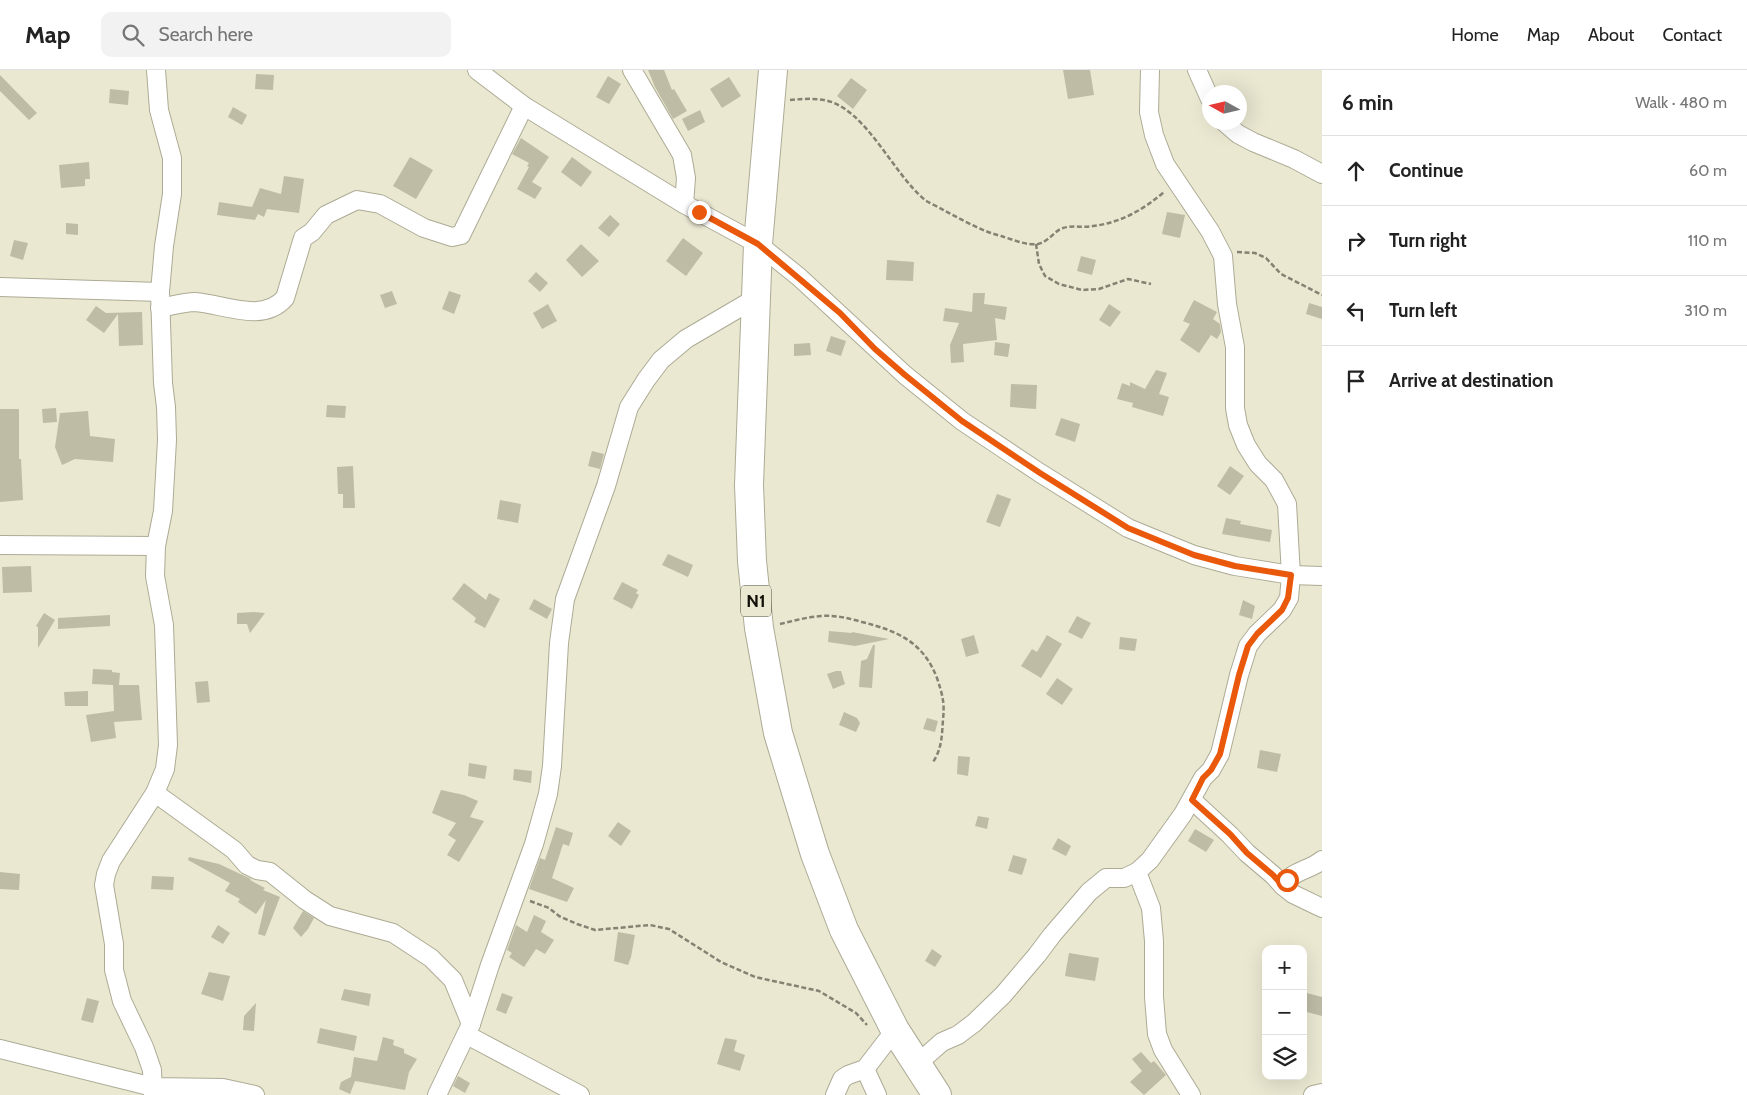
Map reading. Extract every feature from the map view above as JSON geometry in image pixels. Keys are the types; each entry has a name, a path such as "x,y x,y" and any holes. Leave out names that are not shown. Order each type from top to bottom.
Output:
{"highway":[{"name":"N1","path":"773,70 758,244 749,485 752,560 759,628 778,733 815,854 844,930 890,1036 917,1064 937,1095"}],"street":[{"path":"153,1091 152,1070 144,1047 122,1001 114,970 114,944 104,885 111,861 155,793 165,769 168,745 164,625 155,576 156,546 163,510 168,440 166,406 162,383 160,300 164,246 172,194 172,158 159,110 156,70"},
{"path":"477,70 524,106 684,204 758,244 833,307 905,375 962,421 1128,528 1194,555 1235,566 1291,575 1322,576"},
{"path":"632,70 682,155 686,178 684,204"},
{"path":"917,1064 942,1042 958,1035 974,1023 1002,995 1032,962 1052,935 1089,892 1106,878 1124,878 1138,872 1150,860 1192,800 1203,778 1211,770 1220,754 1248,646 1257,634 1282,610 1288,598 1291,575 1287,504 1274,480 1258,464 1246,445 1238,425 1235,408 1235,347 1227,304 1223,256 1210,230 1165,164 1151,125 1149,112 1150,70"},
{"path":"1197,70 1204,85"},
{"path":"0,288 194,302 249,312 269,309 279,305 285,298 303,238 312,232 326,216 357,200 380,204 424,228 452,237 461,235 524,106"},
{"path":"1233,130 1253,142 1294,159 1322,174"},
{"path":"437,1095 469,1030 534,844 548,794 552,766 559,643 565,599 606,486 629,407 661,360 686,339 756,298"},
{"path":"0,545 156,546"},
{"path":"155,793 234,850 247,865 257,870 270,872 305,900 330,916 393,934 431,958 453,980 469,1030 580,1095"},
{"path":"1192,800 1283,886 1293,894 1322,908"},
{"path":"1283,886 1294,874 1318,864 1322,860"},
{"path":"1138,872 1151,908 1157,1034 1162,1050 1192,1095"},
{"path":"835,1095 842,1079 848,1075 865,1070 890,1036"},
{"path":"0,1049 153,1091 222,1088 255,1095"},
{"path":"865,1070 877,1095"},
{"path":"1313,1095 1322,1093"}],"path":[{"path":"771,100 823,99 831,101 849,112 867,128 895,166 926,200 990,233 1036,244 1050,239 1060,228 1071,226 1092,227 1114,222 1148,205 1164,192 1162,180 1165,164"},
{"path":"1036,244 1039,264 1045,276 1058,284 1082,290 1100,289 1128,278 1151,284"},
{"path":"1223,256 1237,252 1255,253 1266,258 1281,274 1322,295"},
{"path":"759,628 820,616 848,618 874,624 897,633 917,646 925,655 935,674 945,706 942,739 938,755 933,762"},
{"path":"516,896 549,908 560,916 595,930 650,925 670,929 722,962 756,977 819,991 890,1036"}],"building":[{"path":"648,70 664,70 672,90 674,89 687,111 673,119"},
{"path":"1063,70 1090,70 1094,95 1068,99"},
{"path":"256,74 274,75 273,90 255,89"},
{"path":"0,75 37,113 29,120 0,91"},
{"path":"608,76 621,84 609,104 596,97"},
{"path":"729,77 741,96 722,108 710,89"},
{"path":"851,78 867,90 853,109 837,96"},
{"path":"110,89 129,91 128,105 109,103"},
{"path":"233,107 247,115 242,125 228,117"},
{"path":"700,110 705,122 688,131 682,119"},
{"path":"521,138 549,157 532,182 542,188 535,199 517,189 529,167 527,166 529,163 512,154"},
{"path":"410,157 433,170 416,199 393,186"},
{"path":"572,157 592,172 581,187 561,172"},
{"path":"89,162 90,179 85,179 85,186 61,188 59,165"},
{"path":"284,176 304,179 299,213 267,209 264,217 258,214 255,220 217,215 219,202 252,207 260,188 281,194"},
{"path":"1167,212 1185,215 1180,238 1162,234"},
{"path":"610,215 620,224 609,237 598,228"},
{"path":"66,223 78,224 78,235 66,234"},
{"path":"683,238 703,253 686,276 666,261"},
{"path":"14,240 28,243 23,260 10,256"},
{"path":"581,244 599,261 582,277 566,260"},
{"path":"1081,256 1096,260 1092,275 1077,271"},
{"path":"887,260 914,262 913,281 886,280"},
{"path":"536,272 548,283 540,292 528,281"},
{"path":"392,291 397,304 385,308 380,295"},
{"path":"449,291 461,295 454,314 442,309"},
{"path":"973,293 985,293 984,304 1007,307 1005,320 995,318 997,340 963,344 964,362 951,363 950,345 959,323 943,321 945,308 972,312"},
{"path":"1194,300 1217,312 1213,319 1220,324 1221,332 1217,339 1211,335 1199,353 1180,340 1190,324 1183,321"},
{"path":"1309,303 1322,307 1322,319 1306,314"},
{"path":"548,304 557,321 542,329 533,313"},
{"path":"1109,304 1121,312 1110,327 1099,320"},
{"path":"96,306 106,313 142,312 143,345 119,346 118,314 104,333 86,320"},
{"path":"831,336 846,341 841,356 826,351"},
{"path":"995,342 1010,344 1008,357 994,355"},
{"path":"810,343 811,355 794,356 794,344"},
{"path":"1156,370 1167,373 1159,394 1169,397 1163,416 1132,407 1133,403 1117,399 1122,383 1130,386 1130,382 1145,389"},
{"path":"1011,384 1037,385 1036,409 1010,407"},
{"path":"327,405 346,406 345,418 326,417"},
{"path":"56,408 57,422 43,423 42,409"},
{"path":"0,409 19,409 19,459 21,459 23,500 0,502"},
{"path":"88,411 90,436 115,439 113,462 75,459 62,465 55,447 60,413"},
{"path":"1061,418 1080,424 1075,442 1055,435"},
{"path":"592,451 604,454 600,469 588,466"},
{"path":"353,466 355,508 343,508 343,494 338,494 337,467"},
{"path":"1230,466 1244,476 1230,495 1217,486"},
{"path":"997,494 1011,499 1000,527 986,522"},
{"path":"500,500 521,504 518,523 497,519"},
{"path":"1226,518 1241,521 1240,524 1272,530 1270,542 1222,534"},
{"path":"668,554 693,565 688,577 662,565"},
{"path":"31,566 32,592 3,593 2,567"},
{"path":"622,582 638,590 636,593 639,595 632,609 613,599"},
{"path":"464,583 486,600 489,593 500,599 485,628 474,622 476,618 452,599"},
{"path":"534,599 552,609 547,619 529,609"},
{"path":"1243,600 1255,606 1252,619 1239,615"},
{"path":"44,613 55,620 38,648 38,627 36,626"},
{"path":"237,613 265,613 250,633 247,624 237,624"},
{"path":"110,615 110,626 58,629 58,618"},
{"path":"1077,616 1091,623 1082,639 1068,632"},
{"path":"829,631 852,632 889,639 855,646 828,642"},
{"path":"974,635 979,653 966,657 961,639"},
{"path":"1047,635 1062,644 1041,678 1021,666 1032,649 1037,652"},
{"path":"1120,637 1137,639 1135,651 1119,649"},
{"path":"873,645 875,645 872,688 859,687 861,661 867,659"},
{"path":"93,669 112,670 112,672 120,673 119,685 139,685 142,720 114,722 116,738 91,742 86,715 114,711 113,685 92,684"},
{"path":"841,671 845,684 833,689 827,674"},
{"path":"1057,678 1073,689 1062,705 1046,694"},
{"path":"208,681 210,702 197,703 195,682"},
{"path":"88,691 88,706 65,706 64,692"},
{"path":"844,712 857,718 860,723 856,732 839,725"},
{"path":"927,718 938,721 935,732 923,729"},
{"path":"1260,750 1281,754 1277,772 1257,768"},
{"path":"958,756 970,757 968,776 957,774"},
{"path":"469,763 487,766 485,779 468,776"},
{"path":"514,769 532,771 531,783 513,780"},
{"path":"441,790 464,795 478,801 470,817 484,821 459,862 447,855 456,840 448,835 456,823 432,813"},
{"path":"978,816 989,818 987,829 975,826"},
{"path":"618,822 631,831 621,846 608,836"},
{"path":"556,827 573,833 569,846 563,844 552,878 574,888 567,902 529,889 540,858 545,860"},
{"path":"1195,829 1214,840 1206,852 1188,841"},
{"path":"1058,838 1071,846 1066,856 1052,849"},
{"path":"1013,855 1027,859 1022,875 1008,871"},
{"path":"189,857 219,864 251,879 265,888 263,890 280,897 265,936 258,934 266,900 256,914 238,902 240,899 225,891 230,883 188,860"},
{"path":"0,872 20,874 19,890 0,889"},
{"path":"152,876 174,877 173,890 151,889"},
{"path":"303,911 314,918 301,937 293,928"},
{"path":"534,915 546,921 541,932 554,940 545,954 536,949 524,967 509,957 512,953 507,950 516,925 527,932"},
{"path":"218,925 230,933 223,944 211,937"},
{"path":"618,932 635,935 628,965 614,961"},
{"path":"932,949 942,956 935,967 925,961"},
{"path":"1069,953 1099,958 1095,981 1065,976"},
{"path":"209,972 230,976 223,1001 201,994"},
{"path":"344,989 371,994 369,1006 341,1000"},
{"path":"502,993 513,997 506,1014 496,1010"},
{"path":"1307,993 1322,997 1322,1016 1307,1012"},
{"path":"87,998 99,1001 93,1023 81,1020"},
{"path":"256,1003 254,1031 243,1030 244,1016"},
{"path":"320,1028 357,1036 354,1051 317,1043"},
{"path":"383,1037 394,1040 393,1045 404,1049 404,1053 417,1059 409,1072 405,1090 355,1081 350,1094 339,1089 341,1082 351,1077 354,1057 377,1061"},
{"path":"725,1038 737,1040 734,1051 745,1055 740,1071 717,1064"},
{"path":"1141,1052 1151,1063 1154,1061 1166,1075 1144,1095 1130,1082 1142,1071 1132,1059"},
{"path":"458,1076 470,1083 465,1093 453,1086"}],"route":[{"path":"699,212 758,244 840,313 875,349 962,421 1128,528 1194,555 1235,566 1291,575 1288,598 1282,610 1257,634 1248,646 1220,754 1211,770 1203,778 1192,800 1283,886 1287,880"}]}
